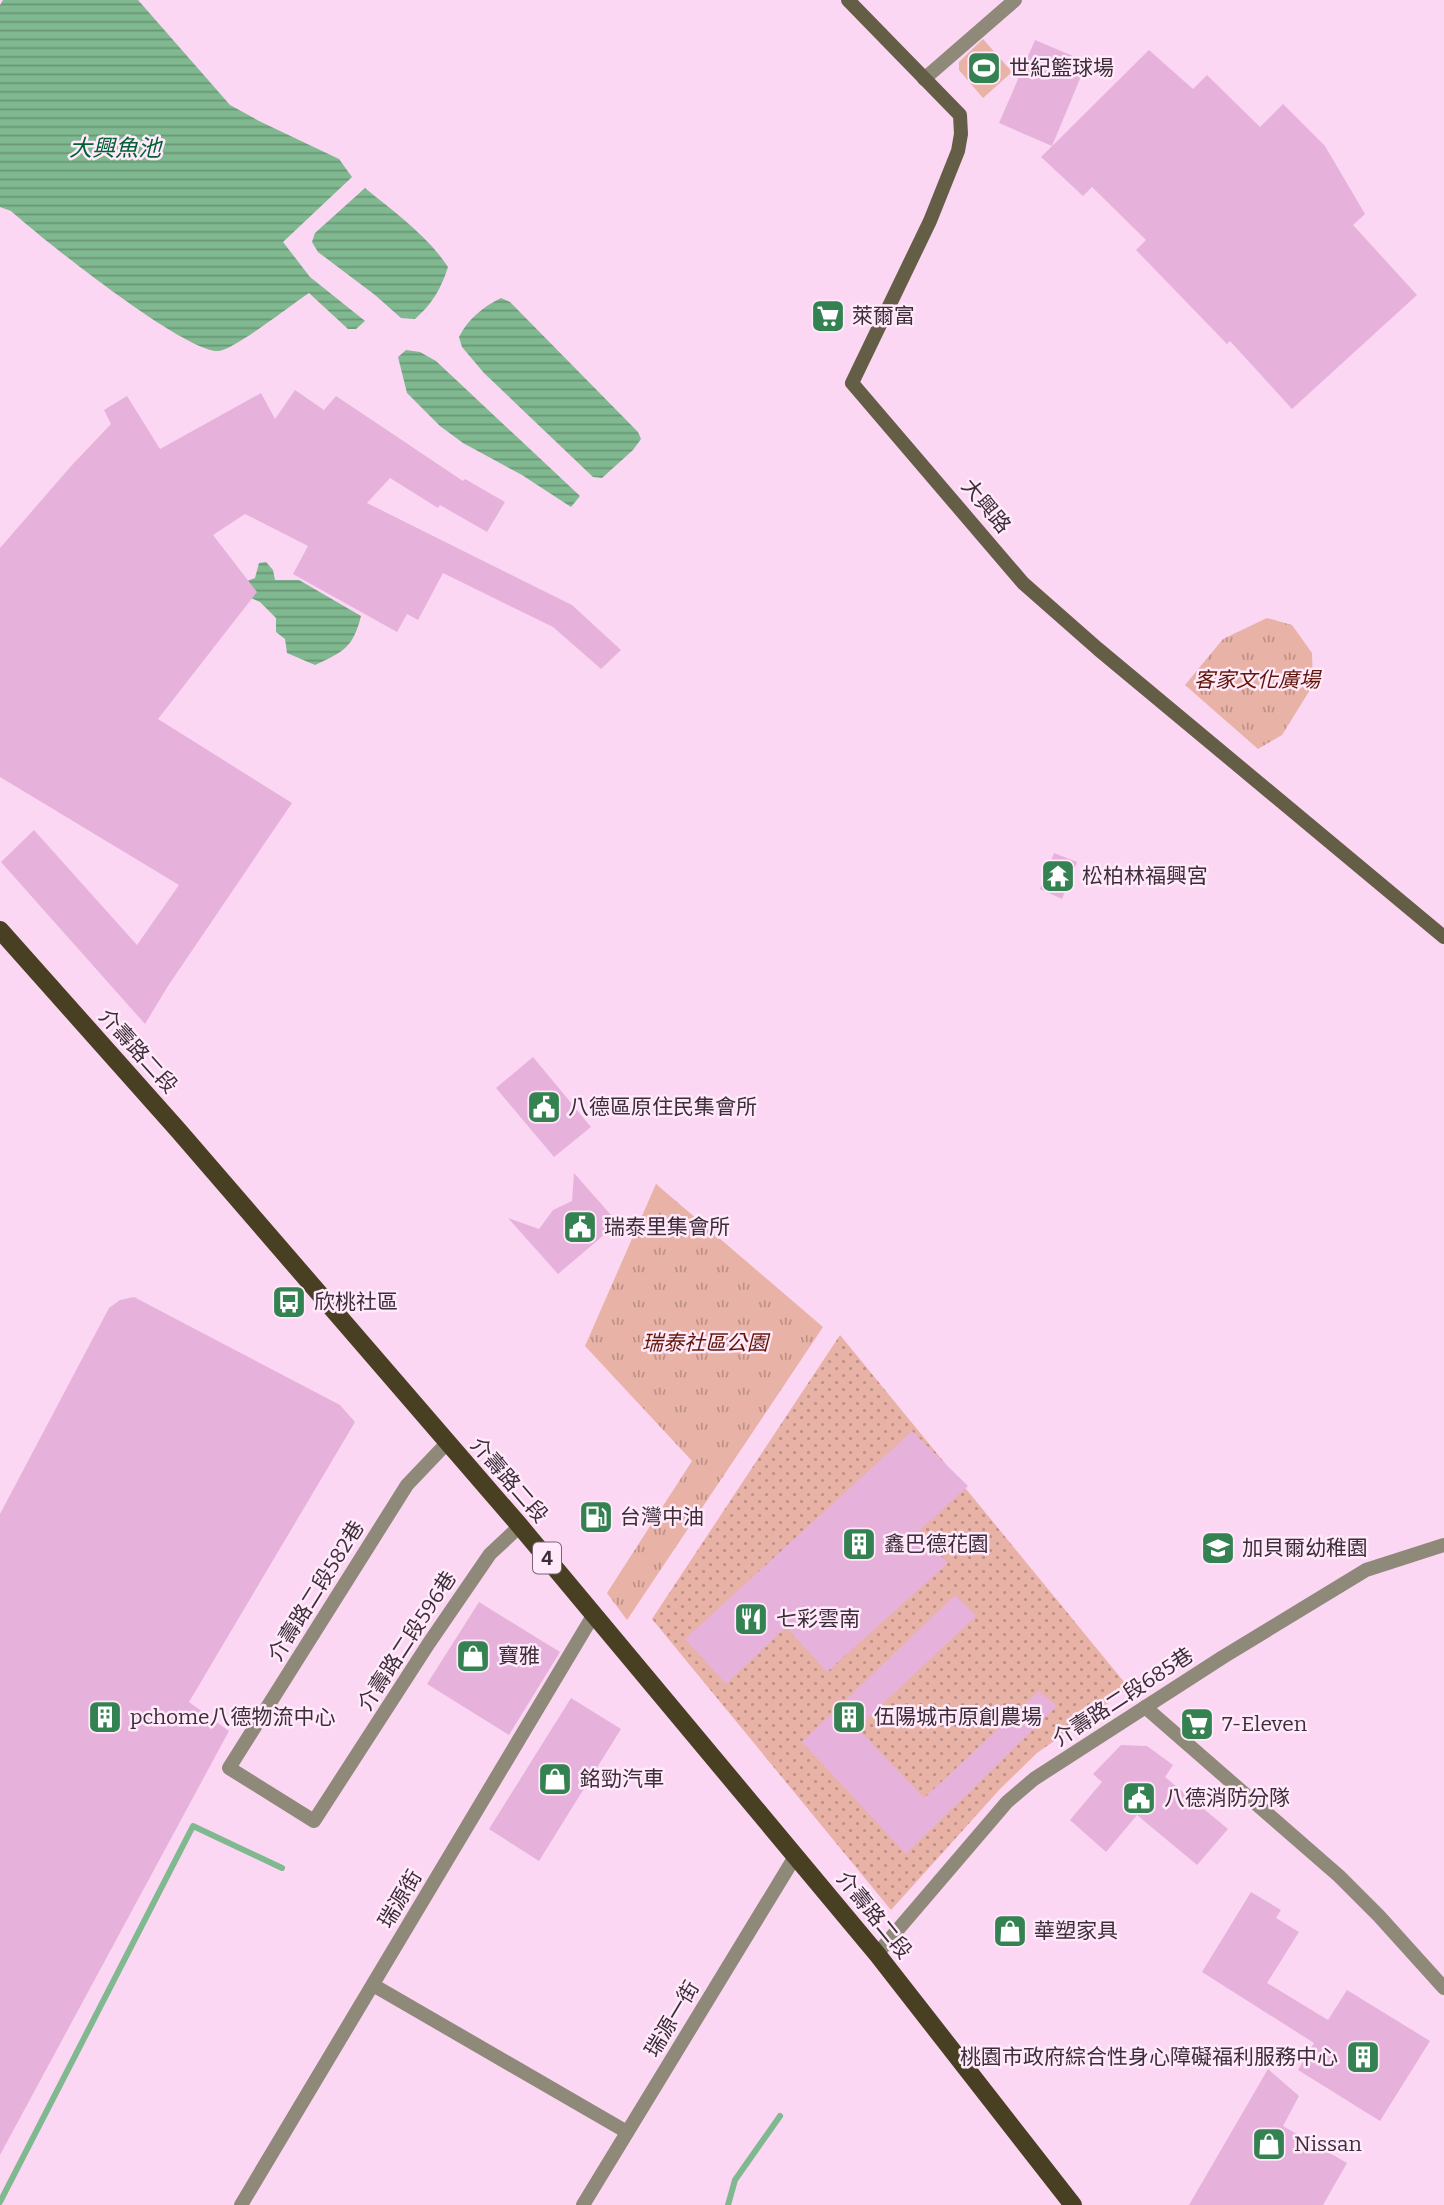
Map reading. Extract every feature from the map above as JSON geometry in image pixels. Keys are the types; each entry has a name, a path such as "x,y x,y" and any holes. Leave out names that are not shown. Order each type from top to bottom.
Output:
{"main road":[{"name":"介壽路二段","path":"2,938 178,1130 520,1525 877,1954 1073,2205"}],"street":[{"name":"大興路","path":"848,0 960,115 961,134 958,151 930,221 852,383 1023,583 1098,649 1444,937"},
{"path":"924,79 1015,0"},
{"name":"介壽路二段582巷","path":"314,1821 229,1768 407,1485 447,1443"},
{"name":"介壽路二段596巷","path":"314,1821 490,1554 520,1525"},
{"name":"介壽路二段685巷","path":"877,1954 1007,1802 1034,1779 1366,1570 1444,1545"},
{"name":"瑞源街","path":"241,2205 594,1614"},
{"path":"1145,1707 1339,1876 1444,1988"},
{"name":"瑞源一街","path":"583,2205 796,1855"},
{"path":"373,1985 627,2132"}],"green space":[{"name":"世紀籃球場","path":"983,39 1012,72 983,98 959,70 959,62"},
{"name":"客家文化廣場","path":"1267,618 1292,625 1312,653 1313,685 1282,735 1258,749 1185,685 1223,639"},
{"name":"瑞泰社區公園","path":"656,1184 823,1327 627,1620 607,1593 692,1461 585,1346"},
{"path":"840,1335 1129,1688 1037,1753 1000,1789 891,1910 652,1619"}],"water":[{"name":"大興魚池","path":"3,0 138,0 230,105 339,159 352,177 283,242 310,277 365,321 356,329 348,329 309,293 227,348 219,351 202,347 147,315 81,268 11,211 0,207 0,5"},
{"path":"365,188 420,234 448,267 435,296 415,319 401,318 318,252 312,242 315,233"},
{"path":"501,298 510,302 638,432 641,439 633,450 602,478 593,477 484,373 462,347 459,337 471,319"},
{"path":"406,350 420,352 436,361 580,496 571,507 522,475 463,443 440,426 407,393 398,357"},
{"path":"266,562 273,570 275,580 299,580 361,616 346,648 315,665 287,653 285,639 276,632 276,618 260,602 251,598 247,581 255,578 259,563"}],"building":[{"path":"1035,40 1087,62 1052,146 999,123"},
{"path":"1149,50 1193,89 1207,75 1260,127 1283,104 1325,146 1365,214 1353,225 1417,295 1292,409 1230,341 1227,344 1136,250 1146,240 1092,187 1083,196 1041,157"},
{"path":"295,390 324,410 336,396 463,481 465,479 505,502 487,532 440,505 438,508 390,478 367,503 572,605 621,650 601,669 553,627 443,573 418,620 407,614 397,632 293,574 308,546 245,514 213,535 257,592 158,719 292,803 145,1024 1,862 34,830 137,945 179,885 0,777 0,548 111,424 104,410 127,396 160,449 261,393 275,419"},
{"name":"松柏林福興宮","path":"1054,853 1077,862 1062,899 1040,889"},
{"name":"八德區原住民集會所","path":"533,1057 591,1127 554,1157 496,1088"},
{"name":"瑞泰里集會所","path":"574,1173 618,1223 558,1274 508,1218 539,1229 553,1210 572,1201"},
{"name":"pchome八德物流中心","path":"134,1297 340,1405 355,1422 189,1702 229,1731 0,2155 0,1514 109,1308 120,1300"},
{"name":"鑫巴德花園","path":"912,1431 968,1486 917,1533 948,1563 827,1672 786,1627 726,1684 685,1639"},
{"name":"伍陽城市原創農場","path":"955,1595 976,1616 857,1728 924,1798 1039,1691 1057,1706 906,1854 802,1742"},
{"path":"479,1602 560,1652 509,1735 427,1684"},
{"name":"銘勁汽車","path":"571,1698 621,1729 539,1861 489,1829"},
{"name":"八德消防分隊","path":"1121,1745 1147,1746 1173,1765 1165,1777 1228,1829 1197,1865 1137,1815 1106,1852 1070,1820 1102,1782 1093,1774"},
{"path":"1251,1892 1281,1910 1276,1918 1299,1932 1267,1983 1328,2020 1347,1990 1430,2041 1380,2121 1298,2070 1314,2043 1202,1972"},
{"name":"Nissan","path":"1268,2069 1299,2096 1283,2126 1347,2163 1323,2205 1189,2205"}],"waterway":[{"path":"0,2202 193,1826 282,1868"},
{"path":"728,2205 735,2180 780,2116"}],"place":[{"name":"世紀籃球場","path":"984,68"},
{"name":"萊爾富","path":"828,316"},
{"name":"松柏林福興宮","path":"1058,876"},
{"name":"八德區原住民集會所","path":"544,1107"},
{"name":"瑞泰里集會所","path":"580,1227"},
{"name":"欣桃社區","path":"289,1302"},
{"name":"台灣中油","path":"596,1517"},
{"name":"鑫巴德花園","path":"859,1544"},
{"name":"加貝爾幼稚園","path":"1218,1548"},
{"name":"七彩雲南","path":"751,1619"},
{"name":"寶雅","path":"473,1656"},
{"name":"pchome八德物流中心","path":"105,1717"},
{"name":"伍陽城市原創農場","path":"849,1717"},
{"name":"7-Eleven","path":"1197,1724"},
{"name":"銘勁汽車","path":"555,1779"},
{"name":"八德消防分隊","path":"1139,1798"},
{"name":"華塑家具","path":"1010,1931"},
{"name":"桃園市政府綜合性身心障礙福利服務中心","path":"1363,2057"},
{"name":"Nissan","path":"1269,2144"}]}
